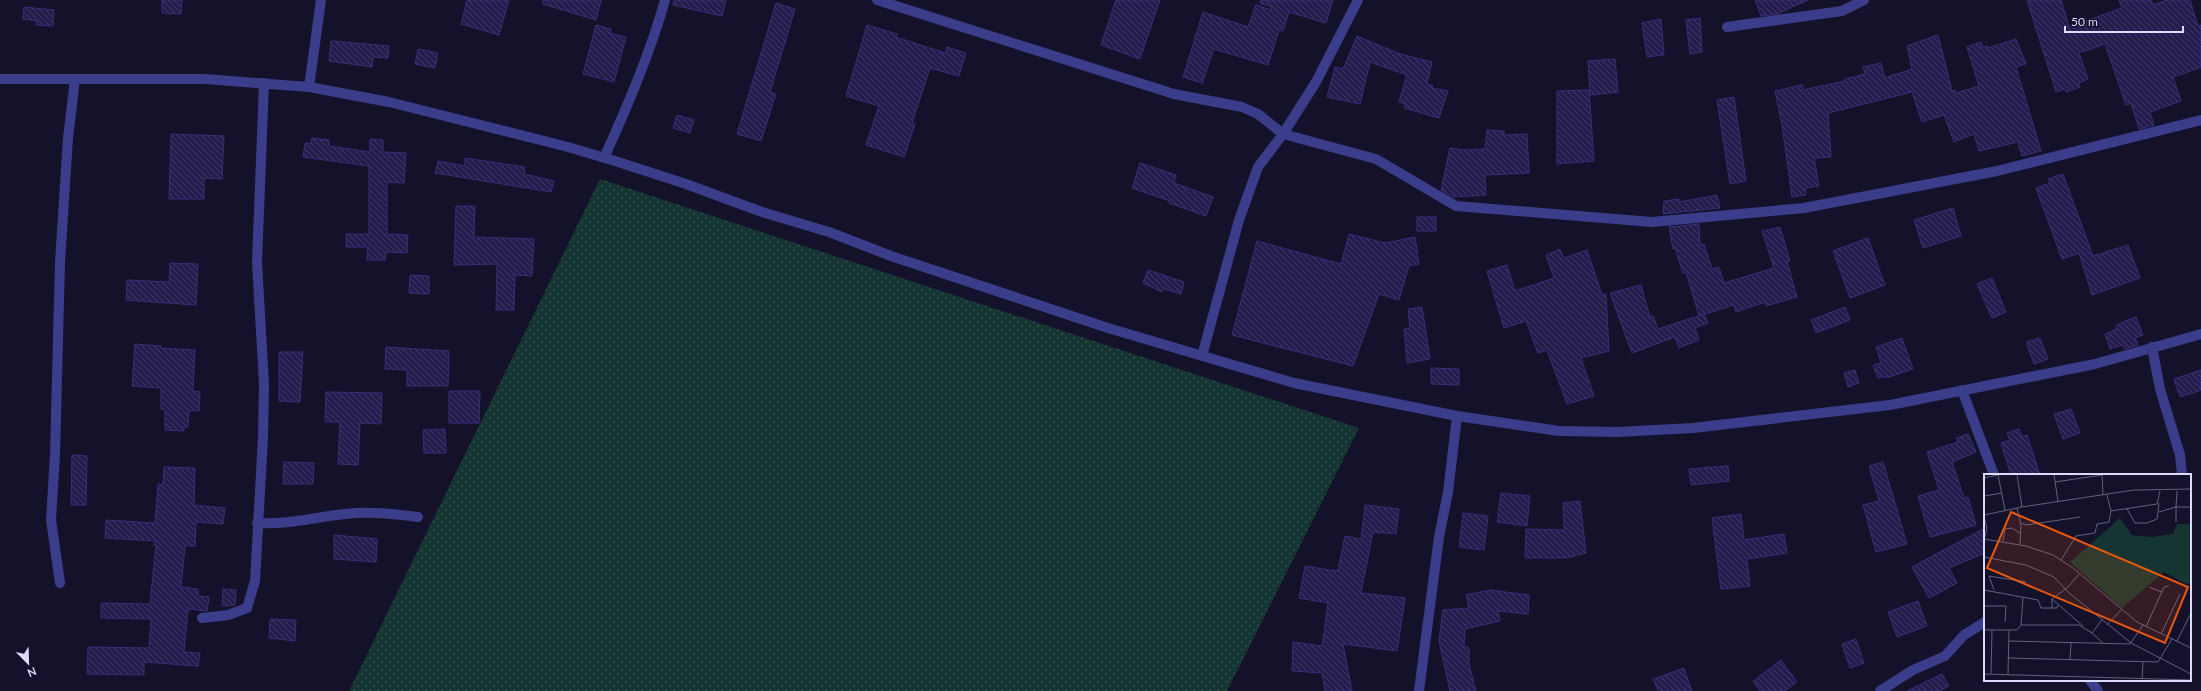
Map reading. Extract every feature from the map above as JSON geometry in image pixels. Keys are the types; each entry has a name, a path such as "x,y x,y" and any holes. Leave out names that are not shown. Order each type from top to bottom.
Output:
{"street":[{"path":"309,87 321,0"},
{"path":"604,158 625,112 658,25 665,0"},
{"path":"877,0 1174,94 1242,107 1258,114 1283,134 1376,159 1456,206 1652,222 1804,208 1997,171 2201,120"},
{"path":"1202,356 1239,220 1258,167 1283,134 1316,82 1358,0"},
{"path":"1727,27 1842,11 1864,0"},
{"path":"0,79 205,79 309,87 389,102 604,158 686,184 762,212 829,232 899,259 1202,356 1294,383 1457,416 1559,431 1617,432 1693,428 1890,405 2095,364 2201,334"},
{"path":"60,583 51,520 55,455 60,262 68,138 75,79"},
{"path":"202,618 228,615 247,608 255,581 257,523 263,437 264,384 257,262 264,83"},
{"path":"2152,347 2160,389 2180,455 2182,474"},
{"path":"1962,390 1994,474"},
{"path":"1419,691 1439,537 1448,492 1457,416"},
{"path":"257,523 273,524 345,514 374,512 418,517"},
{"path":"1880,691 1913,670 1945,656 1964,635 1984,623"},
{"path":"2091,681 2098,691"}],"green space":[{"path":"600,179 1359,428 1227,691 349,691"}],"building":[{"path":"162,0 182,0 181,14 162,13"},
{"path":"467,0 509,0 499,35 461,24"},
{"path":"543,0 601,0 596,20 543,4"},
{"path":"674,0 726,0 722,16 673,5"},
{"path":"1116,0 1160,0 1140,59 1101,45"},
{"path":"1261,0 1333,0 1326,23 1289,12 1283,31 1279,30 1268,65 1214,49 1202,83 1183,77 1203,12 1248,27 1256,5 1271,10 1272,7 1260,3"},
{"path":"1755,0 1808,0 1777,14 1761,16"},
{"path":"2027,0 2061,0 2069,27 2122,8 2119,0 2151,0 2153,5 2167,0 2190,0 2198,26 2201,25 2201,67 2173,77 2181,101 2150,112 2154,125 2139,129 2131,103 2126,105 2105,44 2079,53 2088,79 2079,83 2080,87 2066,92 2065,89 2056,92"},
{"path":"776,3 795,9 770,92 776,94 761,141 737,134"},
{"path":"24,7 54,10 53,26 36,25 37,21 23,19"},
{"path":"1700,18 1702,52 1690,54 1686,20"},
{"path":"1661,19 1664,55 1647,57 1642,23"},
{"path":"596,25 611,29 610,33 626,37 614,82 583,74"},
{"path":"867,25 897,34 896,37 945,53 947,47 966,53 959,76 930,68 912,123 915,124 904,157 866,145 879,106 846,96"},
{"path":"1938,35 1952,91 1955,90 1956,93 1979,86 1967,47 1981,42 1982,47 1987,46 1988,48 2016,39 2026,64 2016,67 2041,151 2022,156 2018,142 1979,151 1974,134 1954,142 1944,115 1922,122 1912,92 1828,113 1831,157 1814,158 1819,186 1805,188 1806,195 1792,197 1782,125 1775,91 1802,85 1803,90 1845,81 1845,79 1865,74 1863,67 1881,63 1885,78 1912,69 1907,46"},
{"path":"1357,36 1400,54 1432,62 1427,84 1433,86 1432,88 1448,91 1439,118 1404,108 1405,104 1399,102 1407,75 1370,62 1360,104 1327,97 1335,67 1343,69"},
{"path":"331,41 389,46 388,58 373,57 372,67 329,61"},
{"path":"418,49 438,53 435,68 415,64"},
{"path":"1615,59 1618,92 1590,95 1588,61"},
{"path":"1589,90 1594,161 1557,164 1557,91"},
{"path":"1734,97 1746,181 1730,184 1717,100"},
{"path":"677,115 694,120 690,133 673,128"},
{"path":"1487,130 1504,131 1504,135 1527,134 1529,173 1485,175 1486,195 1453,197 1441,190 1450,148 1462,150 1485,149"},
{"path":"171,134 224,136 222,179 204,178 204,199 169,199"},
{"path":"312,138 329,140 329,146 370,152 370,139 383,140 383,152 406,153 404,183 387,182 387,234 408,235 407,253 386,252 385,260 367,260 368,247 346,247 346,234 369,234 369,166 303,157 305,143 311,144"},
{"path":"465,158 525,167 524,174 554,181 551,192 435,173 438,161 465,166"},
{"path":"1140,163 1176,175 1174,183 1213,197 1206,216 1169,203 1170,201 1132,188"},
{"path":"2063,174 2093,256 2128,245 2140,278 2092,295 2079,253 2062,259 2036,188 2050,183 2048,179"},
{"path":"1717,195 1720,208 1663,214 1664,201 1679,199 1679,202"},
{"path":"456,206 475,206 474,237 534,239 532,276 515,275 514,310 496,310 497,264 454,265"},
{"path":"1953,208 1961,236 1923,248 1914,220"},
{"path":"1417,217 1436,217 1436,231 1417,231"},
{"path":"1699,224 1700,245 1704,244 1712,269 1719,267 1724,283 1774,268 1762,231 1780,227 1790,261 1787,261 1797,297 1766,306 1765,302 1736,312 1734,305 1699,316 1686,272 1683,273 1675,248 1673,249 1669,227"},
{"path":"1349,234 1385,243 1415,237 1419,264 1409,266 1399,300 1379,294 1353,366 1232,335 1257,241 1341,264"},
{"path":"1868,238 1885,285 1850,298 1833,251"},
{"path":"1560,249 1564,258 1587,250 1602,295 1606,294 1609,351 1581,358 1594,396 1567,404 1547,350 1538,353 1526,321 1504,328 1487,271 1507,265 1515,291 1554,278 1546,255"},
{"path":"170,263 198,264 196,305 126,300 127,280 169,282"},
{"path":"1148,270 1184,282 1181,294 1163,289 1162,292 1143,283"},
{"path":"410,275 429,276 429,294 409,293"},
{"path":"1992,278 2006,312 1992,318 1977,284"},
{"path":"1641,285 1650,317 1653,316 1658,329 1704,314 1708,323 1695,328 1699,340 1679,348 1675,337 1632,353 1610,293"},
{"path":"1422,307 1430,359 1407,363 1404,329 1410,328 1408,309"},
{"path":"1845,307 1850,320 1816,333 1811,320"},
{"path":"2136,317 2143,335 2135,338 2138,345 2125,349 2123,345 2110,349 2105,334 2117,329 2116,325"},
{"path":"1902,338 1913,369 1886,378 1886,376 1878,378 1873,365 1881,363 1876,347"},
{"path":"2040,338 2048,359 2034,364 2026,342"},
{"path":"135,344 161,346 160,348 195,350 193,391 200,392 199,411 189,410 188,427 184,427 184,431 165,430 165,410 161,409 161,388 132,386"},
{"path":"386,347 449,351 448,386 407,386 407,370 385,369"},
{"path":"279,352 303,352 300,402 279,401"},
{"path":"1431,368 1459,369 1459,385 1431,384"},
{"path":"1855,370 1859,383 1848,387 1844,373"},
{"path":"2201,370 2201,390 2180,397 2174,379"},
{"path":"449,391 480,391 479,423 449,423"},
{"path":"326,392 382,393 381,424 360,423 358,465 338,464 340,422 325,422"},
{"path":"2071,409 2080,433 2063,439 2054,414"},
{"path":"445,429 446,453 424,453 423,430"},
{"path":"2019,429 2022,437 2027,435 2040,474 2011,474 2001,443 2010,440 2007,433"},
{"path":"1968,434 1976,452 1952,462 1964,498 1968,497 1976,525 1930,537 1918,496 1939,490 1927,452 1958,442 1957,438"},
{"path":"72,455 87,456 86,505 71,505"},
{"path":"284,462 314,463 313,484 283,484"},
{"path":"1883,462 1907,544 1876,552 1863,505 1879,501 1869,466"},
{"path":"1728,466 1729,481 1691,485 1689,469"},
{"path":"164,467 195,468 194,505 225,508 223,524 196,522 195,546 185,546 181,587 198,589 198,596 209,597 207,611 188,609 184,652 200,653 198,666 144,662 144,675 87,674 88,647 149,648 151,619 101,618 101,603 150,604 156,545 154,545 155,541 105,538 106,520 155,523 158,484 163,485"},
{"path":"1501,493 1530,496 1527,526 1497,522"},
{"path":"1580,501 1586,553 1566,558 1525,558 1526,529 1564,530 1563,503"},
{"path":"1365,505 1399,509 1396,534 1373,532 1361,593 1405,598 1397,651 1343,644 1352,691 1325,691 1322,673 1292,671 1293,642 1322,646 1328,603 1299,598 1305,566 1335,571 1338,570 1345,536 1361,539"},
{"path":"1463,513 1488,516 1484,550 1459,547"},
{"path":"1741,514 1744,540 1784,534 1787,553 1747,559 1750,586 1721,589 1712,518"},
{"path":"1984,529 1984,553 1949,568 1957,583 1929,598 1912,567"},
{"path":"334,535 377,539 376,562 334,559"},
{"path":"223,589 236,590 235,605 222,606"},
{"path":"1490,590 1529,595 1528,614 1498,611 1500,621 1465,629 1464,646 1469,648 1469,664 1476,691 1450,691 1439,641 1443,610 1469,608 1466,595"},
{"path":"1918,601 1927,626 1897,637 1888,612"},
{"path":"270,619 296,620 295,641 269,638"},
{"path":"1856,639 1864,663 1850,668 1842,644"},
{"path":"1781,660 1797,682 1785,691 1760,691 1753,681"},
{"path":"1684,668 1692,691 1658,691 1653,679"},
{"path":"1942,674 1949,686 1939,691 1907,691"}]}
